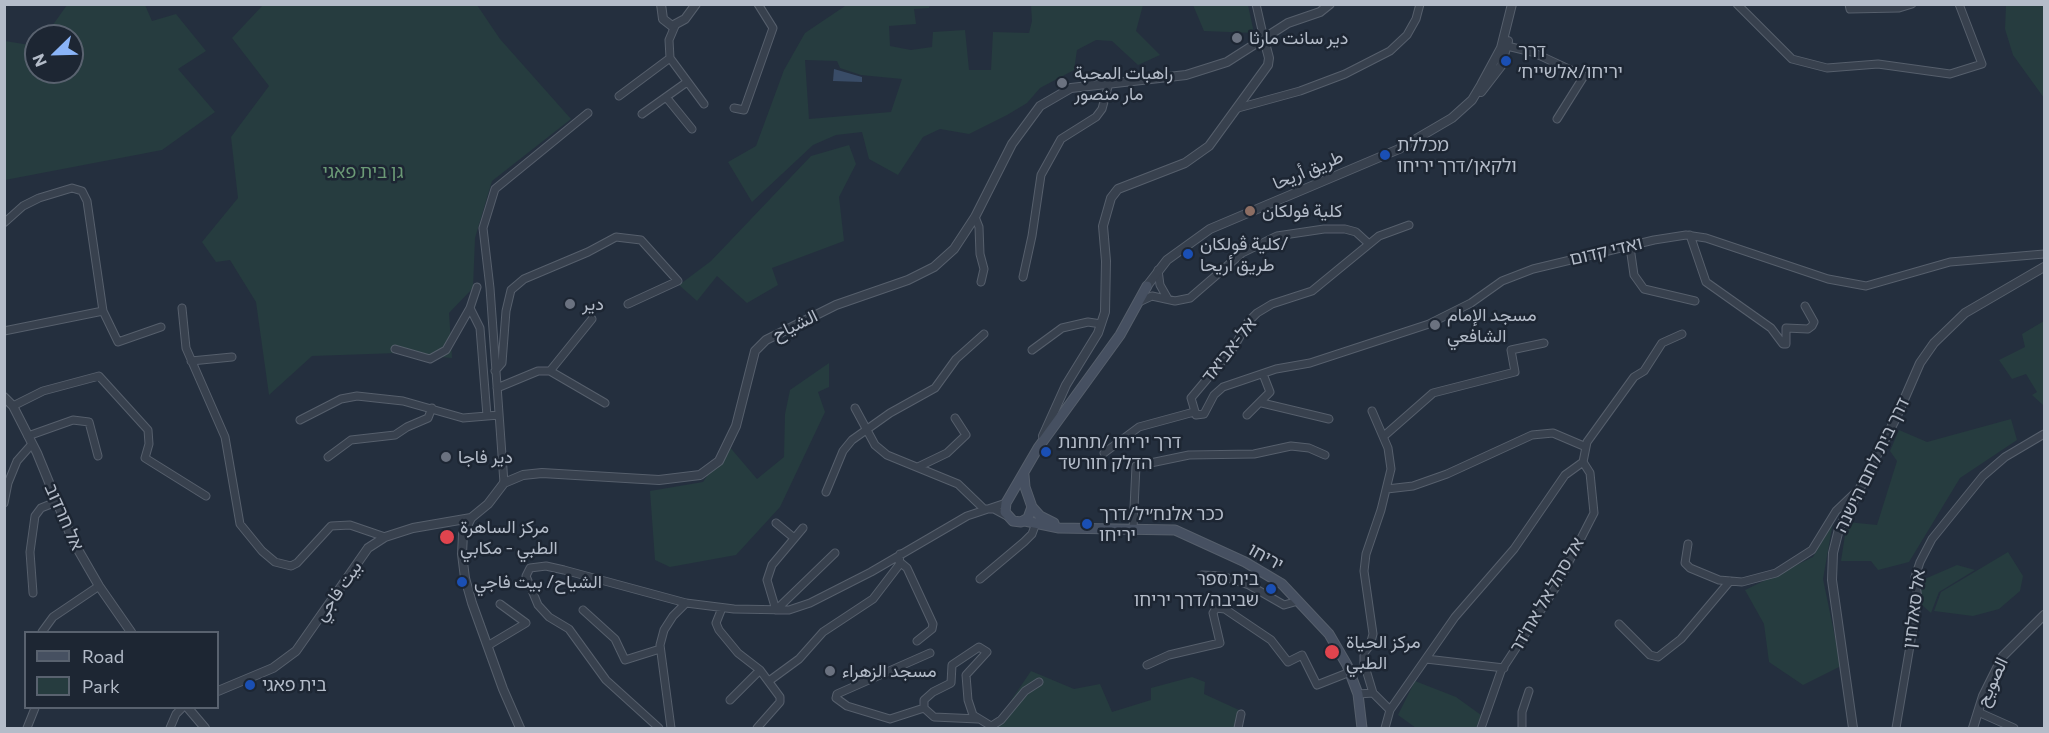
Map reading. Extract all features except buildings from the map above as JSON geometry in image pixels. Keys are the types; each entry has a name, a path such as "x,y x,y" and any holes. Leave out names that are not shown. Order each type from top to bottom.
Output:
{"main road":[{"name":"طريق أريحا","path":"1038,448 1079,394 1147,286"},
{"path":"1026,469 1024,478 1031,503 1031,515 1025,521 1017,522 1007,516 1009,500 1026,469 1038,448"},
{"path":"1009,500 1021,495 1031,503"},
{"name":"יריחו","path":"1031,503 1048,521 1070,528"},
{"name":"יריחו","path":"1025,521 1070,528 1175,530 1245,562 1282,584 1329,634 1350,672 1358,694 1362,729"}],"street":[{"path":"661,4 666,23 675,26"},
{"path":"696,4 685,19 675,26 669,40 670,58 704,104"},
{"path":"734,108 744,110 772,28 758,4"},
{"path":"1038,448 1066,385 1101,324 1107,287 1103,226 1110,198 1118,189 1198,156 1238,108 1268,65 1269,58 1256,4"},
{"name":"الشياح","path":"504,483 523,475 542,473 659,480 700,475 719,461 736,426 755,351 766,340 837,305 908,280 934,267 954,249 975,217 1012,144 1040,106 1071,88 1186,75 1227,62 1288,23 1320,12 1330,4"},
{"path":"1238,108 1300,92 1345,74 1390,51 1407,36 1416,19 1420,4"},
{"name":"طريق أريحا","path":"1147,286 1158,270 1182,247 1210,230 1399,149 1428,134 1472,100 1501,48 1512,4"},
{"path":"1737,4 1792,59 1827,68 1878,64 1950,74 1982,64 1959,4"},
{"path":"1849,4 1850,9 1899,8 1912,4"},
{"path":"1472,100 1501,66 1507,46 1510,17"},
{"path":"1507,46 1532,52 1584,76 1557,119"},
{"path":"619,96 670,58"},
{"path":"642,114 687,82"},
{"path":"1023,277 1041,175 1061,139 1096,117 1102,109 1109,83"},
{"path":"666,97 692,129"},
{"path":"520,729 503,689 465,578 463,534 471,518 488,504 504,483 483,228 495,189 588,113"},
{"path":"4,223 23,206 39,198 72,188 82,191 87,201 103,311 118,342 161,327"},
{"path":"975,217 979,226 980,254 984,268 981,282"},
{"name":"אל-אביאד","path":"1195,414 1191,398 1234,347 1248,322 1257,313 1320,286 1368,243 1389,230 1409,225"},
{"path":"1138,303 1152,296 1182,301 1190,298 1242,254 1277,236 1324,229 1345,229 1356,232 1368,243"},
{"path":"1690,236 1706,282 1771,328 1783,344 1786,344 1786,328 1808,329 1812,326 1814,322 1805,306"},
{"name":"ואדי קדום","path":"1195,414 1204,414 1218,389 1263,374 1310,363 1429,324 1471,303 1502,281 1533,269 1654,240 1690,236 1828,279 1866,286 1950,262 2044,254"},
{"path":"495,371 502,363 506,310 511,290 524,279 588,252 616,237 641,240 678,281 628,304"},
{"path":"1630,247 1634,275 1644,289 1695,301"},
{"name":"דרך בית לחם הישנה","path":"1853,729 1832,580 1833,553 1839,529 1896,418 1920,363 1934,343 1965,313 2044,267"},
{"path":"1158,270 1160,285 1168,299"},
{"path":"395,349 430,359 446,350 470,308 477,287"},
{"path":"182,308 186,348 225,437 240,524 270,558 286,566 297,563 322,533 330,526 340,524 385,537"},
{"path":"470,308 480,328 486,416"},
{"path":"4,331 103,311"},
{"path":"550,370 592,319"},
{"path":"1032,350 1062,328 1088,322 1101,324"},
{"path":"826,492 843,451 865,429 935,388 956,359 984,334"},
{"path":"1385,729 1390,710 1455,617 1514,549 1565,475 1582,462 1586,447 1634,377 1644,371 1662,343 1682,334"},
{"path":"1384,436 1433,393 1496,375 1515,372 1511,350 1544,343"},
{"path":"191,361 232,357"},
{"path":"497,388 538,371 550,370 605,403"},
{"path":"1247,415 1262,403 1270,392 1263,374"},
{"path":"13,406 43,391 99,376 148,430 149,444 145,458 206,496"},
{"path":"300,420 341,399 357,396 403,401 463,418 499,415"},
{"name":"אל חרדוב","path":"4,397 13,406 30,440 73,541 99,586 130,631"},
{"path":"1262,403 1329,419"},
{"path":"328,457 351,440 395,435 406,426 429,418 432,408"},
{"path":"855,408 875,445 887,455 920,466 958,484 984,509 994,509 1007,516"},
{"path":"1372,411 1384,436 1391,469 1387,489 1366,554 1364,571 1373,634 1370,645 1364,653 1364,663 1374,693 1390,710"},
{"path":"1104,453 1139,427 1195,414"},
{"path":"920,466 947,453 966,435 955,418"},
{"path":"4,503 8,483 17,461 30,440 73,420 89,422 98,456"},
{"path":"1387,489 1413,486 1447,474 1532,435 1553,433 1586,447"},
{"name":"אל סאלחין","path":"1896,729 1918,599 1915,577 1920,562 1932,539 1983,476 2005,457 2044,434"},
{"path":"1133,529 1136,466 1189,455 1254,454 1291,446 1309,448 1324,455"},
{"name":"אל סהל אל אח'דר","path":"1481,729 1504,668 1556,587 1594,513 1590,473 1582,462"},
{"path":"1688,544 1685,563 1690,568 1719,580 1743,582 1776,573 1812,549 1836,511 1859,489"},
{"path":"659,729 600,672 569,629 549,617 538,605 526,576 530,568 546,566 564,570 686,603 722,608 789,610 810,603 967,516 1009,500"},
{"path":"33,593 30,552 35,516 41,508 56,502"},
{"name":"بيت فاجي","path":"219,691 273,668 296,651 368,548 385,537 413,528 471,518"},
{"path":"776,523 794,538"},
{"path":"980,579 1032,534 1036,523"},
{"path":"776,610 767,580 772,566 803,528"},
{"path":"776,610 835,553"},
{"path":"900,554 901,563 907,568 933,624 932,629 917,641"},
{"path":"769,681 799,659 823,632 873,599 901,563"},
{"path":"1202,575 1222,576 1249,585 1284,605 1298,601"},
{"path":"1620,624 1650,655 1658,657 1681,639 1730,581"},
{"path":"43,631 53,617 99,586"},
{"path":"670,729 660,649 664,630 673,616 686,603"},
{"path":"489,645 526,623 500,604"},
{"path":"722,608 717,623 719,630 738,653 760,670 778,693 780,702 757,729"},
{"path":"1148,665 1169,655 1220,644 1213,613 1216,608 1225,609 1271,640 1288,662 1302,655 1317,685 1350,672"},
{"path":"583,610 615,639 625,660 660,649"},
{"name":"الصويح","path":"1973,729 1978,712 2003,656 2044,615"},
{"path":"978,719 934,717 924,708 924,700 933,692 951,683 952,665 979,647 987,652 966,675 965,681 968,700 978,719 990,727 1001,720 1025,691 1039,682"},
{"path":"924,708 890,719 847,706 836,698 837,693 930,654"},
{"path":"1426,659 1504,668"},
{"path":"730,700 760,670"},
{"path":"1522,729 1522,712 1529,691"},
{"path":"1358,694 1374,693"},
{"path":"27,729 35,709"},
{"path":"170,729 176,714 181,709"},
{"path":"189,709 205,729"},
{"path":"1978,712 2014,729"},
{"path":"1238,729 1241,714"},
{"path":"647,719 647,729"}],"green space":[{"path":"848,4 930,5 929,8 914,9 916,24 889,26 890,46 911,50 932,47 933,32 965,30 969,70 991,70 993,32 1029,33 1032,21 1031,5 1143,5 1136,31 1160,55 1138,65 1112,41 1096,40 1077,50 1074,70 1040,88 1027,103 1007,115 969,134 940,129 923,137 898,175 869,159 862,132 836,135 813,145 752,202 728,162 756,146 784,70 805,33","holes":["805,60 837,61 840,68 861,75 902,79 891,112 809,119"]},
{"path":"67,5 145,5 152,21 176,14 206,51 178,69 215,112 162,150 5,180 5,41 24,44 24,84 84,84 84,24 54,24"},
{"name":"גן בית פאגי","path":"263,5 477,5 500,39 571,119 492,181 475,238 473,288 449,313 452,358 398,353 312,356 269,395 256,302 230,260 216,262 202,242 238,198 231,137 269,86 232,38"},
{"path":"1193,5 1248,5 1254,33 1204,31"},
{"path":"2006,5 2044,5 2044,98 2013,55 2005,29"},
{"path":"849,145 856,164 839,197 844,241 772,268 778,285 747,303 717,276 697,301 679,285 711,261 811,156"},
{"path":"2044,321 2043,405 2032,395 2037,392 2026,374 2012,379 1999,360 2025,347 2022,334"},
{"path":"829,363 829,387 818,392 825,412 780,507 736,555 670,567 655,560 650,491 703,482 728,445 757,479 784,457 785,414 790,390"},
{"path":"2011,419 2017,440 1960,478 1909,562 1878,570 1871,561 1841,561 1847,522 1877,525 1897,461 1890,451 1899,430 1927,442"},
{"path":"1833,522 1823,579 1841,666 1803,685 1769,662 1764,624 1745,590 1813,557"},
{"path":"2008,552 2023,576 2020,591 1999,609 1973,616 1934,611 1941,592"},
{"path":"1957,565 1975,570 1939,592 1931,613 1922,605 1920,581"},
{"path":"1031,671 1074,689 1100,684 1112,712 1151,700 1151,688 1192,677 1205,682 1204,694 1239,710 1235,728 996,728 1005,721 1012,699"},
{"path":"1415,681 1456,697 1481,715 1476,728 1416,728 1398,715"}],"water":[{"path":"834,69 862,77 862,82 833,81"}],"place":[{"name":"دير سانت مارثا","path":"1237,38"},
{"name":"דרך יריחו/אלשייח׳","path":"1506,61"},
{"name":"راهبات المحبة مار منصور","path":"1062,83"},
{"name":"מכללת ולקאן/דרך יריחו","path":"1385,155"},
{"name":"كلية فولكان","path":"1250,211"},
{"name":"كلية ڤولكان/ طريق أريحا","path":"1188,254"},
{"name":"دير","path":"570,304"},
{"name":"مسجد الإمام الشافعي","path":"1435,325"},
{"name":"דרך יריחו /תחנת הדלק חורשד","path":"1046,452"},
{"name":"دير فاجا","path":"446,457"},
{"name":"ככר אלנח׳יל/דרך יריחו","path":"1087,524"},
{"name":"مركز الساهرة الطبي - مكابي","path":"447,537"},
{"name":"الشياح/ بيت فاجي","path":"462,582"},
{"name":"בית ספר שביבה/דרך יריחו","path":"1271,589"},
{"name":"مركز الحياة الطبي","path":"1332,652"},
{"name":"مسجد الزهراء","path":"830,671"},
{"name":"בית פאגי","path":"250,685"}]}
